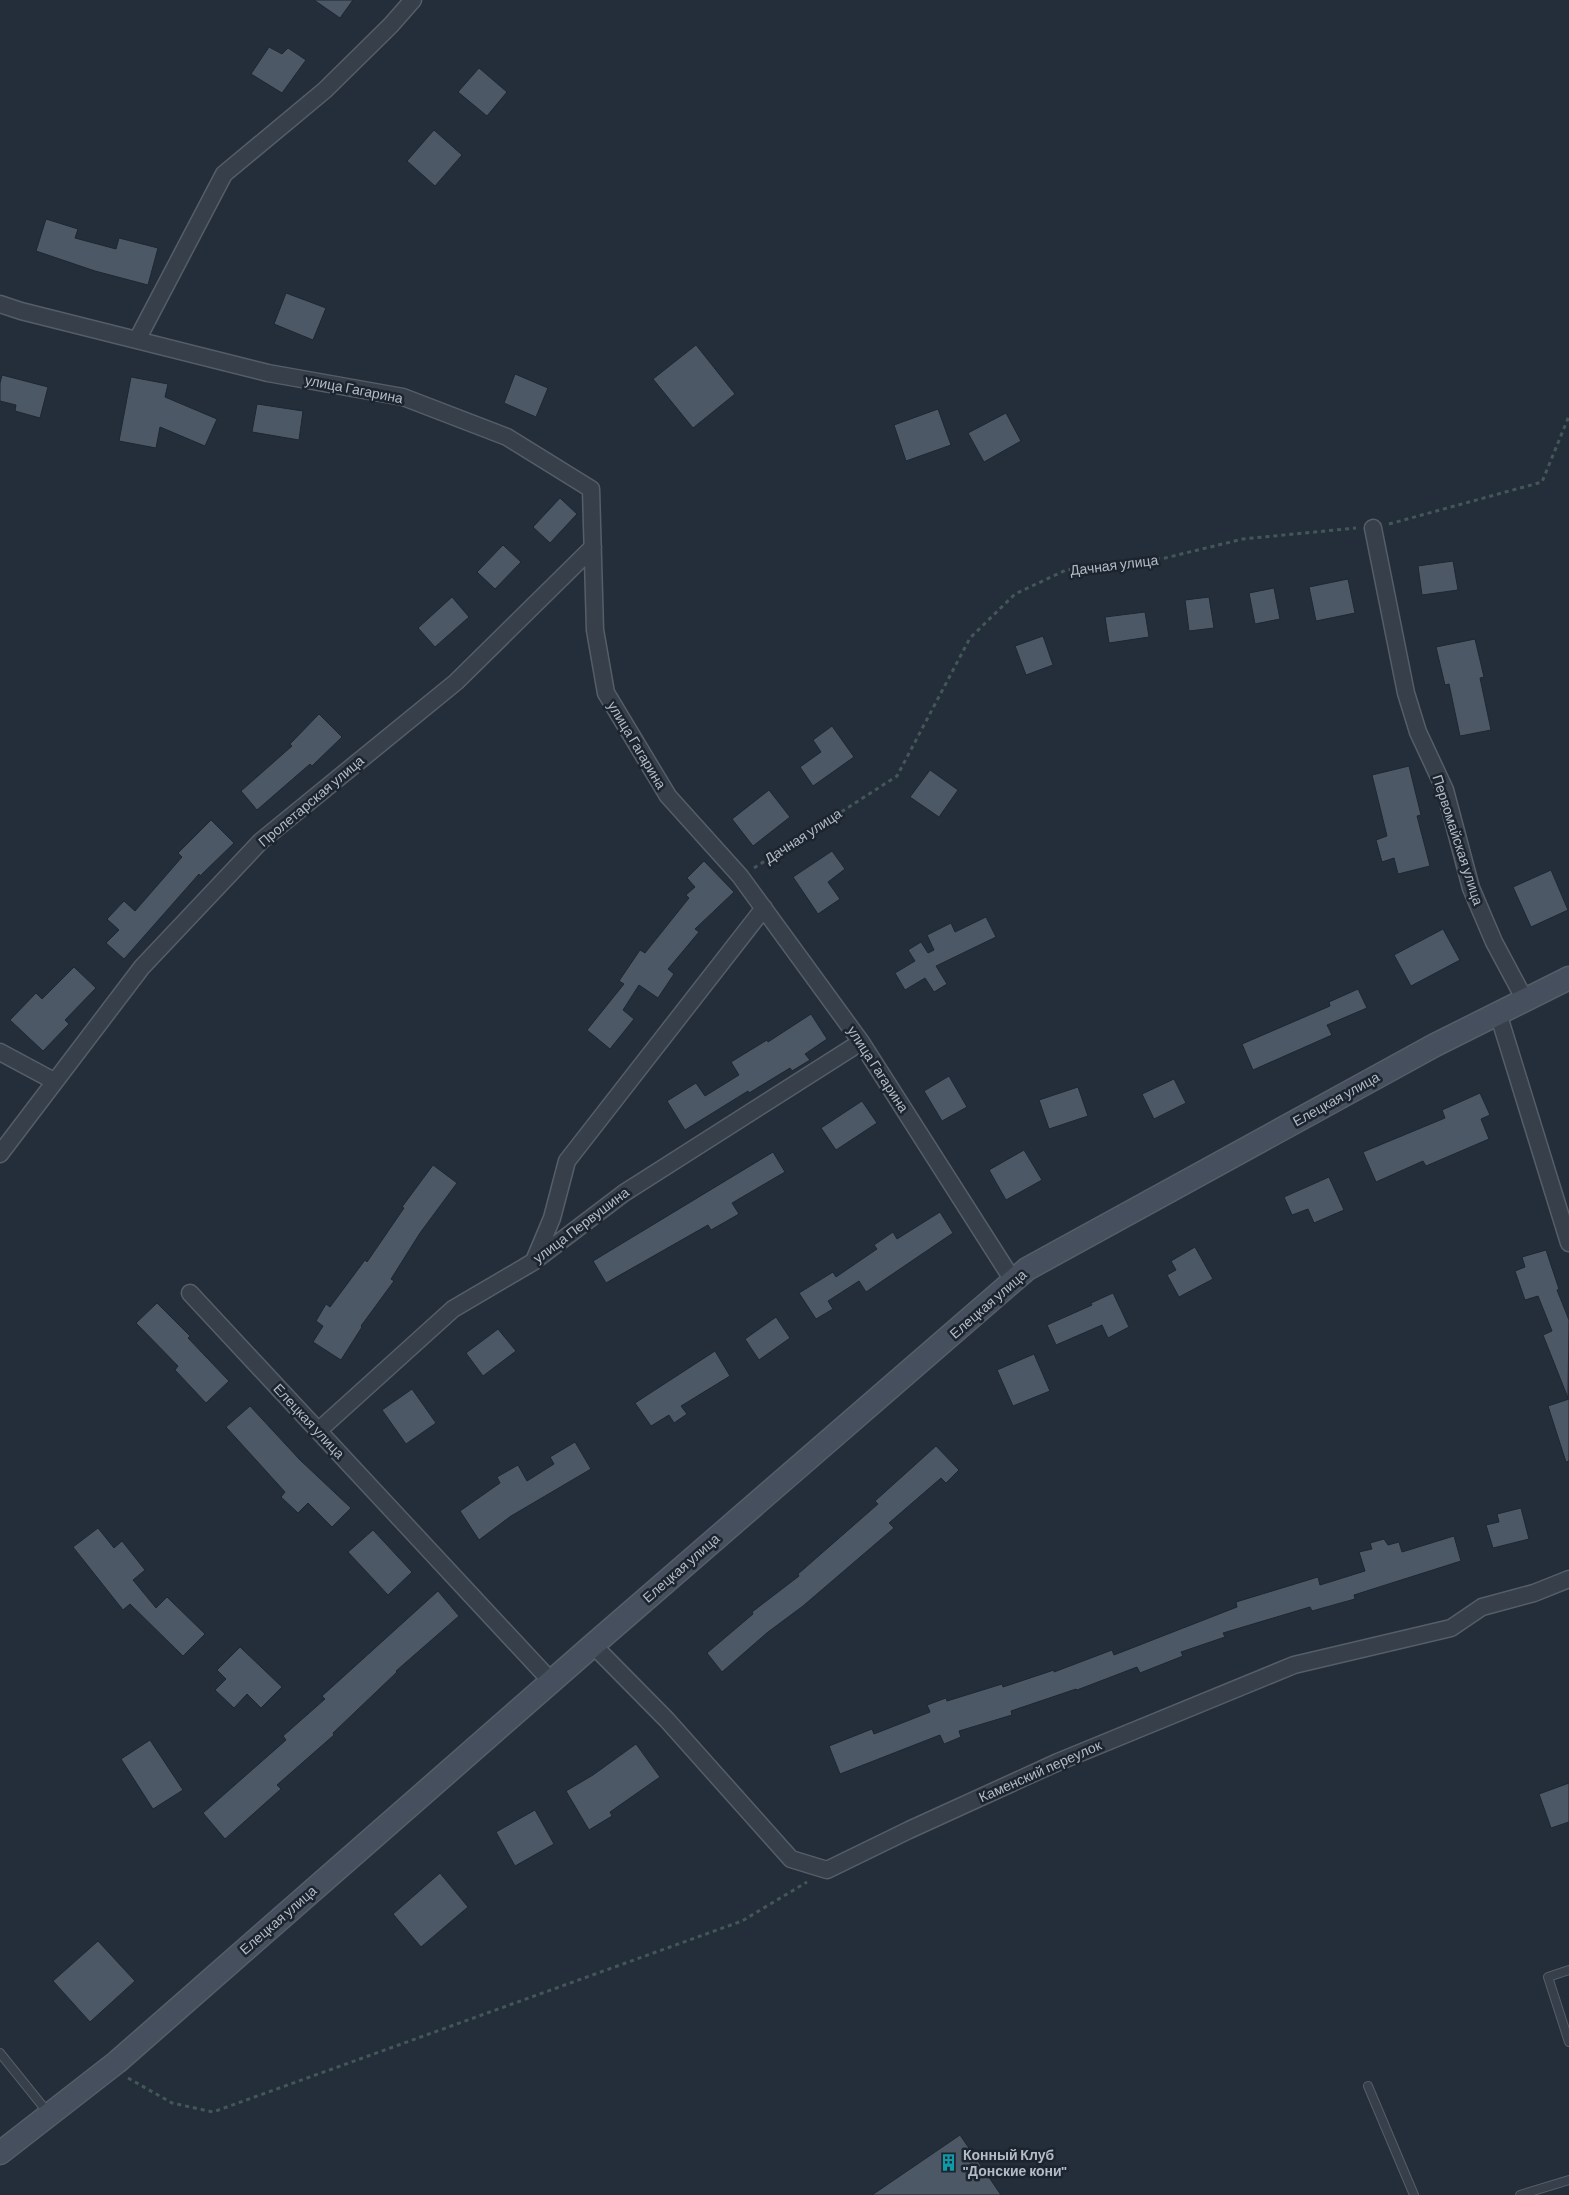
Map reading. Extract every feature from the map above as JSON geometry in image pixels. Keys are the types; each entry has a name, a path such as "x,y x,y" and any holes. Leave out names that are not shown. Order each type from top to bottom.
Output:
{"main road":[{"name":"Елецкая улица","path":"0,2154 109,2068 593,1644 1027,1270 1426,1049 1569,978"}],"street":[{"path":"137,340 224,174 325,90 392,25 413,0"},
{"name":"улица Гагарина","path":"0,304 21,311 268,373 403,396 507,437 591,489 595,630 606,693 668,796 740,876 861,1042 1014,1282"},
{"name":"Первомайская улица","path":"1374,528 1406,693 1418,732 1445,790 1471,888 1494,942 1526,1000"},
{"name":"Пролетарская улица","path":"0,1154 142,967 261,841 456,682 593,547"},
{"path":"533,1262 552,1218 567,1161 764,908"},
{"path":"1498,1013 1569,1243"},
{"name":"улица Первушина","path":"318,1431 453,1309 533,1262 624,1193 861,1042"},
{"path":"0,1052 54,1081"},
{"name":"Елецкая улица","path":"190,1293 551,1681"},
{"name":"Каменский переулок","path":"827,1870 908,1830 1058,1762 1294,1665 1451,1628 1482,1607 1534,1593 1569,1580"},
{"path":"593,1644 667,1720 791,1859 827,1870"}],"lane":[{"path":"1569,1970 1548,1977 1569,2042"},
{"path":"0,2053 50,2114"},
{"path":"1368,2086 1414,2195"},
{"path":"1520,2195 1569,2180"}],"path":[{"name":"Дачная улица","path":"740,876 897,776 970,638 1015,594 1066,570 1165,558 1243,539 1346,528 1374,528 1542,482 1569,416"},
{"path":"109,2068 172,2103 213,2112 742,1921 827,1870"}],"building":[{"path":"314,0 353,0 340,18"},
{"path":"269,47 282,54 288,48 306,60 282,93 251,74"},
{"path":"479,68 507,92 487,116 458,92"},
{"path":"434,130 462,155 435,186 407,161"},
{"path":"46,219 78,229 75,238 116,249 119,238 158,248 148,285 95,271 36,251"},
{"path":"286,293 326,308 313,340 274,324"},
{"path":"696,345 735,394 693,428 653,379"},
{"path":"515,374 548,388 536,417 504,403"},
{"path":"2,375 48,387 40,418 15,411 16,405 0,401"},
{"path":"131,377 168,384 165,397 217,419 205,446 160,427 156,448 119,441"},
{"path":"257,404 303,411 299,440 252,432"},
{"path":"938,409 951,445 906,461 894,425"},
{"path":"1006,413 1021,441 984,462 968,433"},
{"path":"560,498 577,514 550,543 533,527"},
{"path":"503,545 521,562 495,589 477,572"},
{"path":"1453,561 1458,590 1422,595 1418,566"},
{"path":"1348,579 1355,613 1316,621 1309,587"},
{"path":"1274,588 1280,619 1255,624 1249,593"},
{"path":"452,597 469,617 435,647 418,628"},
{"path":"1209,597 1214,628 1189,631 1185,600"},
{"path":"1145,612 1149,637 1109,643 1105,617"},
{"path":"1043,636 1053,665 1026,675 1015,646"},
{"path":"1475,639 1484,677 1480,678 1491,730 1460,736 1449,684 1445,685 1436,647"},
{"path":"319,714 342,737 312,766 310,764 257,810 241,791 292,746 290,744"},
{"path":"832,726 854,757 813,786 800,767 821,752 813,740"},
{"path":"1409,766 1421,815 1417,816 1430,866 1398,874 1394,858 1382,862 1376,840 1387,836 1372,775"},
{"path":"930,770 958,790 939,817 910,797"},
{"path":"769,790 790,817 753,846 732,819"},
{"path":"211,820 234,843 200,876 199,874 124,959 106,943 119,930 107,919 124,901 135,911 182,857 178,853"},
{"path":"832,851 845,869 828,882 840,899 818,914 793,877"},
{"path":"704,861 734,892 695,929 699,932 668,969 674,974 658,998 639,985 623,1010 634,1019 610,1049 587,1030 624,984 619,981 640,950 645,953 689,898 686,895 695,887 687,878"},
{"path":"1551,870 1568,910 1531,927 1513,887"},
{"path":"986,917 996,937 936,966 947,984 934,992 925,978 905,990 895,973 915,961 908,950 921,942 928,953 934,950 927,935 951,923 955,932"},
{"path":"1443,929 1460,960 1411,986 1394,955"},
{"path":"74,967 96,988 65,1020 69,1024 43,1051 10,1020 36,993 42,999"},
{"path":"1358,989 1367,1008 1327,1025 1332,1035 1253,1070 1242,1044 1330,1006 1329,1002"},
{"path":"811,1014 827,1039 805,1054 810,1060 792,1071 790,1068 749,1093 748,1091 685,1130 667,1101 696,1083 705,1096 739,1075 731,1062 767,1040 768,1042"},
{"path":"949,1076 967,1107 942,1121 924,1091"},
{"path":"1174,1079 1186,1103 1154,1119 1142,1094"},
{"path":"1078,1087 1088,1116 1049,1129 1039,1100"},
{"path":"1480,1093 1490,1115 1481,1119 1489,1139 1426,1166 1423,1161 1376,1182 1363,1152 1445,1118 1442,1110"},
{"path":"862,1101 877,1123 836,1150 821,1128"},
{"path":"1024,1150 1042,1180 1006,1200 989,1170"},
{"path":"773,1152 785,1172 732,1203 739,1214 711,1230 708,1225 606,1283 593,1261"},
{"path":"433,1165 457,1183 420,1233 391,1279 394,1281 361,1326 341,1360 313,1342 323,1326 316,1321 326,1304 330,1307 365,1260 367,1262 404,1208 402,1207"},
{"path":"1329,1177 1344,1210 1314,1223 1308,1209 1292,1215 1284,1197"},
{"path":"940,1212 953,1233 866,1292 859,1281 828,1301 833,1309 816,1319 799,1293 833,1272 836,1277 877,1249 874,1245 893,1232 897,1239"},
{"path":"1195,1247 1213,1279 1179,1297 1167,1275 1176,1270 1171,1261"},
{"path":"1546,1250 1559,1289 1557,1290 1569,1320 1568,1398 1543,1335 1552,1331 1538,1296 1525,1300 1515,1271 1525,1267 1522,1257"},
{"path":"1113,1293 1129,1327 1108,1338 1102,1325 1056,1345 1047,1325 1092,1305 1091,1303"},
{"path":"157,1303 190,1336 188,1338 229,1381 206,1403 175,1370 178,1366 136,1323"},
{"path":"776,1317 790,1338 759,1360 745,1339"},
{"path":"498,1329 516,1351 483,1376 466,1353"},
{"path":"715,1351 730,1376 681,1406 687,1414 674,1423 669,1415 651,1426 635,1403"},
{"path":"1034,1354 1050,1391 1013,1406 997,1370"},
{"path":"412,1389 436,1423 406,1444 382,1410"},
{"path":"1569,1399 1569,1461 1566,1462 1548,1406"},
{"path":"250,1406 300,1460 351,1508 332,1527 308,1503 298,1513 281,1497 285,1492 226,1427"},
{"path":"575,1442 591,1469 511,1516 479,1540 460,1511 500,1483 497,1477 518,1465 527,1481 554,1464 550,1457"},
{"path":"936,1446 959,1470 946,1483 941,1478 889,1523 894,1528 722,1672 707,1653 753,1614 752,1612 799,1576 798,1574 878,1504 875,1501"},
{"path":"1521,1508 1529,1539 1493,1548 1486,1525 1499,1522 1497,1514"},
{"path":"98,1528 114,1548 122,1541 145,1570 133,1580 156,1608 167,1597 205,1634 183,1656 130,1604 123,1610 73,1547"},
{"path":"373,1530 412,1572 388,1595 348,1552"},
{"path":"1454,1536 1461,1561 1354,1595 1355,1599 1312,1611 1310,1607 1223,1633 1225,1637 1181,1652 1183,1656 1140,1673 1137,1667 1077,1690 1011,1711 1012,1715 959,1731 961,1737 944,1744 940,1735 840,1774 829,1746 872,1729 874,1734 930,1712 927,1705 946,1698 947,1701 1002,1684 1003,1687 1054,1670 1054,1672 1112,1650 1114,1655 1237,1607 1236,1602 1318,1577 1320,1585 1365,1571 1359,1552 1372,1549 1370,1543 1384,1539 1388,1545 1399,1542 1402,1552"},
{"path":"438,1591 459,1616 396,1671 333,1733 334,1735 277,1785 281,1789 225,1839 203,1813 286,1740 283,1736 325,1699 322,1696"},
{"path":"240,1647 282,1687 261,1708 247,1694 234,1708 215,1690 226,1679 217,1670"},
{"path":"150,1740 183,1790 153,1809 121,1759"},
{"path":"636,1744 660,1777 610,1812 612,1816 589,1830 566,1791 593,1775"},
{"path":"1569,1783 1569,1822 1551,1828 1539,1794"},
{"path":"535,1810 554,1844 515,1866 496,1832"},
{"path":"440,1873 468,1907 421,1947 393,1914"},
{"path":"98,1941 135,1981 90,2022 53,1981"},
{"name":"Конный Клуб \"Донские кони\"","path":"960,2135 1001,2195 872,2195"}],"place":[{"name":"Конный Клуб \"Донские кони\"","path":"949,2163"}]}
